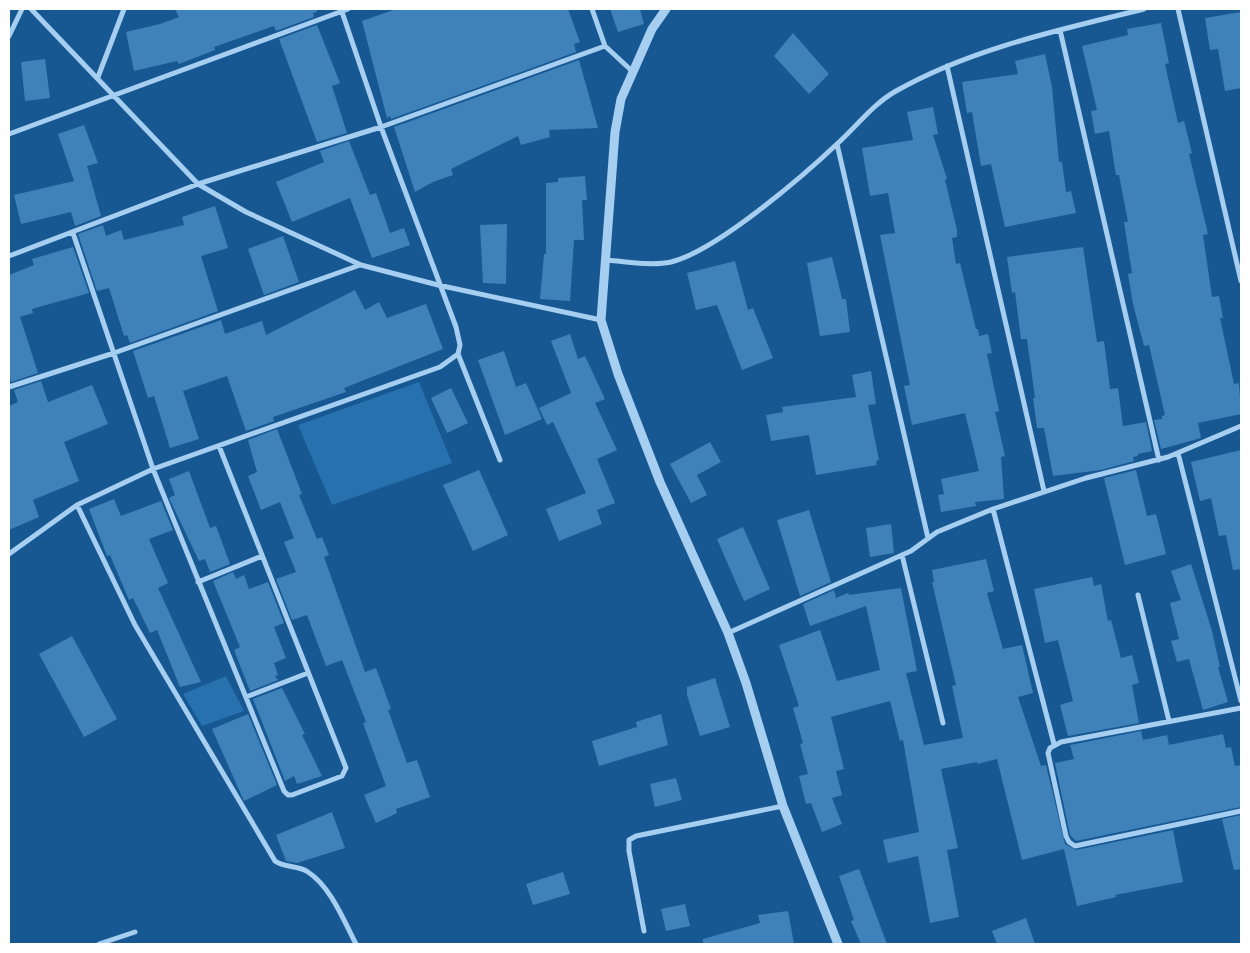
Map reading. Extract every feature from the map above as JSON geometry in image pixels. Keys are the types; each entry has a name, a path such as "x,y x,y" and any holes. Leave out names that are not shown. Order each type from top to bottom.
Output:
{"street":[{"path":"9,36 22,9"},
{"path":"31,9 98,77 114,97 198,184 246,212 360,265 438,285 601,320"},
{"path":"98,77 124,9"},
{"path":"9,134 114,97 348,9"},
{"path":"592,9 604,46 632,70"},
{"path":"666,9 652,29 632,70 621,99 618,114 601,320 618,374 660,482 728,633 746,683 783,806 838,944"},
{"path":"607,260 662,263 679,259 698,250 764,206 837,144 884,99 947,66 999,47 1144,9"},
{"path":"1178,9 1241,281"},
{"path":"342,10 381,127 458,336 458,354 500,460"},
{"path":"1060,30 1158,460"},
{"path":"9,256 198,184 381,127 604,46"},
{"path":"947,66 1044,491"},
{"path":"837,144 928,538"},
{"path":"72,233 153,469 284,792 292,796 342,776 346,771 218,446"},
{"path":"9,387 114,353 360,265"},
{"path":"9,554 77,505 153,469 440,367 458,354"},
{"path":"728,633 917,548 937,532 993,509 1086,478 1158,460 1241,426"},
{"path":"1178,452 1241,701"},
{"path":"77,505 135,625 274,861 303,869 314,876 338,909 356,944"},
{"path":"993,509 1054,744 1048,754 1066,836 1069,842 1075,846 1241,811"},
{"path":"902,555 944,723"},
{"path":"198,582 262,556"},
{"path":"1138,595 1168,721"},
{"path":"246,697 308,674"},
{"path":"1054,744 1241,708"},
{"path":"644,931 629,851 629,840 636,836 783,806"},
{"path":"99,944 135,932"}],"shaded area":[{"path":"419,382 452,463 332,505 298,425"},
{"path":"226,676 244,711 202,726 183,694"}],"building":[{"path":"175,9 316,9 317,12 313,13 314,17 276,31 274,26 214,47 215,50 179,64 177,61 134,71 126,32 160,24 179,17"},
{"path":"396,9 568,9 580,42 574,44 576,52 391,119 390,116 387,118 362,21"},
{"path":"610,9 640,9 644,24 618,32"},
{"path":"1241,12 1241,88 1225,91 1218,49 1210,50 1205,18"},
{"path":"1161,23 1169,63 1165,64 1178,123 1184,121 1192,153 1189,154 1208,234 1203,235 1212,297 1219,296 1223,318 1220,318 1234,384 1239,383 1241,414 1198,423 1201,438 1161,449 1154,420 1162,419 1162,416 1165,415 1149,345 1144,346 1133,304 1128,274 1132,273 1124,222 1128,222 1119,175 1116,175 1109,131 1095,134 1091,111 1097,110 1082,46 1128,35 1127,29"},
{"path":"317,25 340,83 332,86 347,133 317,142 279,39"},
{"path":"793,33 829,74 809,94 774,56"},
{"path":"1045,54 1052,87 1059,162 1062,162 1066,192 1071,191 1076,213 1005,227 991,164 981,166 972,112 967,113 962,82 1018,74 1015,61"},
{"path":"45,59 50,98 25,101 21,62"},
{"path":"579,60 598,128 549,130 550,137 521,145 518,136 451,169 453,175 433,182 415,192 394,127"},
{"path":"933,107 938,134 933,135 947,179 945,180 957,230 957,237 952,238 956,264 960,263 979,336 988,334 992,353 987,354 999,411 995,412 1005,456 1001,457 1004,499 975,502 976,506 941,512 938,495 944,494 941,479 979,471 965,413 912,425 904,386 910,385 880,235 895,233 888,193 870,196 862,148 913,140 907,112"},
{"path":"84,125 98,163 87,166 101,216 75,226 71,212 21,224 14,195 74,181 58,134"},
{"path":"349,141 370,195 376,193 390,233 404,228 410,245 372,258 350,198 292,222 276,182 324,162 320,151"},
{"path":"585,176 587,200 582,200 584,240 574,240 570,301 540,299 544,254 546,254 546,183 558,182 558,178"},
{"path":"215,206 228,248 201,256 218,311 130,343 127,335 124,336 109,288 97,291 78,234 103,225 106,236 121,230 124,240 184,225 182,217"},
{"path":"507,224 506,284 483,283 480,225"},
{"path":"283,236 299,282 264,295 248,249"},
{"path":"73,247 89,293 32,309 33,313 20,317 38,373 11,382 9,375 9,275 34,265 32,259"},
{"path":"1083,247 1097,342 1104,341 1110,389 1118,388 1123,426 1146,422 1152,451 1138,454 1138,456 1133,457 1134,461 1101,470 1053,476 1044,428 1037,428 1027,339 1021,339 1015,292 1012,293 1007,257"},
{"path":"832,257 842,299 846,299 850,332 820,336 807,263"},
{"path":"735,261 748,310 753,308 773,358 742,370 717,305 696,310 687,273"},
{"path":"355,290 365,310 379,302 387,318 426,304 443,349 344,388 346,392 273,417 274,421 246,431 227,376 183,391 199,439 170,448 154,396 148,398 133,351 221,320 225,334 262,321 266,335"},
{"path":"570,334 578,359 585,356 605,399 595,403 617,450 597,459 615,503 597,510 602,524 559,541 546,509 586,493 553,422 547,425 539,408 571,393 551,341"},
{"path":"504,351 516,387 526,383 542,419 505,435 478,360"},
{"path":"871,371 876,404 868,405 879,460 876,461 877,465 816,475 809,435 771,441 766,415 783,412 782,407 856,397 852,375"},
{"path":"41,381 48,402 92,385 108,424 64,442 79,481 33,500 39,517 9,530 9,406 18,402 14,390"},
{"path":"451,388 468,423 447,433 431,398"},
{"path":"277,429 302,494 299,495 317,539 322,537 329,555 324,557 365,672 376,668 391,709 388,710 407,763 417,760 430,797 396,809 397,813 376,823 364,795 386,786 363,723 366,722 342,660 326,666 307,615 292,620 276,579 296,572 284,542 294,538 280,502 261,510 248,476 257,472 248,440"},
{"path":"710,442 721,462 697,475 707,495 691,503 670,464"},
{"path":"1241,450 1241,569 1233,570 1226,535 1219,536 1211,498 1200,501 1191,462"},
{"path":"479,470 508,535 473,551 443,485"},
{"path":"1136,470 1147,516 1156,514 1166,554 1125,565 1104,478"},
{"path":"189,471 210,528 216,526 230,564 210,572 205,559 199,561 169,498 175,495 169,479"},
{"path":"114,499 121,516 161,501 173,530 149,539 168,583 158,588 201,682 180,687 157,630 150,633 133,598 129,600 110,555 107,556 89,509"},
{"path":"809,510 831,582 800,596 777,520"},
{"path":"891,524 894,553 870,557 866,528"},
{"path":"743,527 770,589 744,601 717,539"},
{"path":"986,559 994,591 987,593 1003,649 1022,645 1033,693 1018,697 1041,766 1046,765 1065,844 1076,850 1173,830 1183,882 1115,895 1116,897 1077,906 1064,849 1022,860 997,759 977,764 977,762 941,769 958,848 947,850 959,917 930,923 918,856 888,863 883,840 919,832 903,740 900,741 890,701 831,717 844,769 836,771 842,795 832,798 842,824 822,832 811,803 806,804 799,776 808,774 800,744 803,743 793,708 799,706 779,645 820,630 837,681 880,670 866,606 810,626 803,604 834,590 836,598 848,593 849,595 901,588 917,671 906,673 924,745 963,738 952,686 956,685 932,582 934,582 932,570"},
{"path":"1191,564 1212,631 1220,667 1218,667 1228,702 1203,710 1189,659 1177,662 1171,641 1179,639 1170,603 1181,600 1171,571"},
{"path":"233,572 236,579 244,575 249,589 268,582 284,623 274,627 286,658 274,663 278,675 275,676 278,680 250,691 234,650 240,647 213,581"},
{"path":"1092,577 1094,586 1101,584 1108,621 1111,620 1121,658 1132,655 1139,683 1132,685 1139,723 1068,736 1060,705 1073,701 1058,640 1045,643 1034,589"},
{"path":"72,636 117,719 84,737 39,654"},
{"path":"715,678 730,727 700,736 687,695 687,687"},
{"path":"282,688 305,734 302,735 322,776 297,784 294,776 285,781 253,699"},
{"path":"248,714 277,785 244,801 212,729"},
{"path":"661,714 668,745 599,766 592,741 637,727 636,722"},
{"path":"1141,731 1143,740 1167,735 1169,745 1223,734 1226,748 1231,747 1235,766 1241,765 1241,807 1076,841 1070,835 1055,763 1074,759 1070,745"},
{"path":"676,778 682,800 655,807 650,784"},
{"path":"332,812 345,848 297,863 286,861 276,835"},
{"path":"1241,815 1241,869 1234,870 1222,819"},
{"path":"859,869 887,944 861,944 851,921 854,920 839,876"},
{"path":"563,872 570,894 533,905 526,884"},
{"path":"685,904 690,926 666,931 661,909"},
{"path":"788,911 794,944 703,944 703,939 760,923 758,915"},
{"path":"1026,918 1035,944 997,944 992,931"}]}
